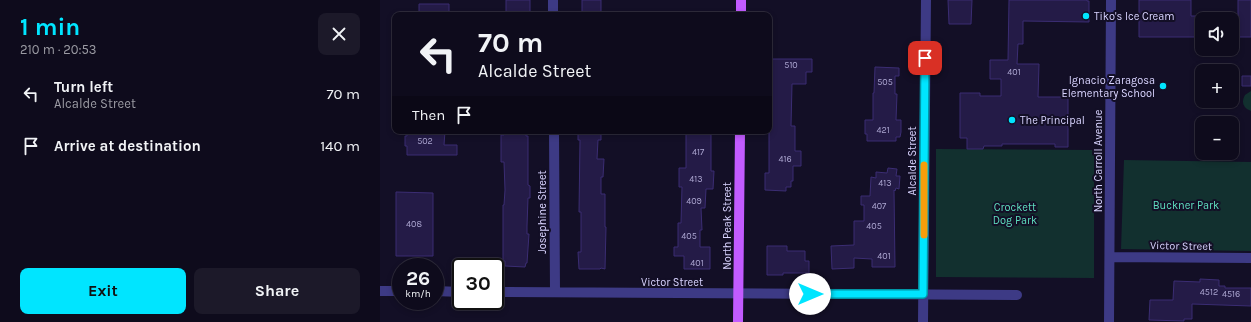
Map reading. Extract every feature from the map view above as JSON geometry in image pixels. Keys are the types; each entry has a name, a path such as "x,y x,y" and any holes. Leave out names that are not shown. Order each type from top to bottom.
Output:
{"main road":[{"path":"740,12 741,0"},
{"name":"North Peak Street","path":"738,322 740,134"}],"street":[{"path":"553,0 553,12"},
{"name":"Alcalde Street","path":"923,322 926,0"},
{"name":"North Carroll Avenue","path":"1110,322 1112,0"},
{"name":"Josephine Street","path":"554,134 555,292"},
{"name":"Victor Street","path":"1110,257 1251,258"},
{"path":"380,291 392,291"},
{"name":"Victor Street","path":"504,292 1017,295"}],"green space":[{"path":"1251,91 1251,111 1246,108 1243,102 1245,95"},
{"name":"Crockett Dog Park","path":"936,149 1094,150 1094,278 936,277"},
{"name":"Buckner Park","path":"1124,160 1251,162 1251,251 1121,249"}],"building":[{"path":"506,0 530,0 530,12 506,12"},
{"path":"582,0 601,0 601,12 582,12"},
{"path":"948,0 972,0 971,24 949,24"},
{"path":"1009,0 1089,1 1089,22 1023,21 1023,44 1018,44 1017,64 1039,64 1038,97 1068,97 1068,147 1055,147 1055,144 1002,144 1002,146 984,146 983,149 967,149 967,138 960,138 960,93 980,93 980,96 1001,96 1001,79 990,79 990,60 1008,60"},
{"path":"1139,0 1191,0 1191,16 1195,16 1195,37 1139,37"},
{"path":"1238,0 1251,0 1251,37 1239,37"},
{"path":"419,4 449,4 449,12 419,12"},
{"path":"772,59 812,59 812,72 806,72 806,84 792,84 791,126 795,126 795,151 801,151 801,166 793,166 793,181 791,181 791,187 786,187 786,191 765,190 765,173 769,173 769,134 772,134"},
{"path":"875,67 899,68 899,76 895,76 895,94 897,94 896,120 901,120 901,132 900,137 896,137 896,141 867,141 867,134 865,134 865,120 873,120"},
{"path":"1242,76 1251,76 1251,86 1242,86"},
{"path":"407,134 445,134 444,145 457,145 457,155 407,155 405,136 407,136"},
{"path":"526,134 526,136 528,136 528,185 530,186 530,198 528,198 527,234 529,234 527,263 525,267 505,266 505,261 503,258 503,205 505,190 504,162 501,162 501,135"},
{"path":"578,134 601,134 601,140 598,140 597,159 604,159 603,177 601,177 601,194 605,194 605,269 579,269 578,252 581,252 581,212 579,212 580,140 578,140"},
{"path":"686,134 711,134 711,171 714,171 713,189 706,189 705,208 701,208 702,230 700,230 700,247 710,247 710,269 684,269 684,256 674,256 674,247 678,247 678,223 681,223 682,187 679,187 679,168 686,168"},
{"path":"888,168 897,169 896,176 900,176 899,189 896,188 895,191 894,190 895,267 872,267 872,259 854,258 854,268 832,269 831,246 854,245 854,221 864,221 864,205 861,205 861,196 870,196 871,177 876,178 876,172 887,173"},
{"path":"396,192 433,193 433,256 396,256"},
{"path":"767,246 787,246 787,251 805,251 805,261 809,261 809,273 783,273 783,275 767,275"},
{"path":"1200,279 1219,280 1219,286 1225,286 1225,288 1251,288 1251,306 1192,304 1192,319 1184,319 1184,321 1149,320 1150,300 1173,300 1174,281 1200,282"}],"slow traffic":[{"path":"924,165 924,235"}],"place":[{"name":"Tiko's Ice Cream","path":"1086,16"},
{"name":"Ignacio Zaragosa Elementary School","path":"1163,86"},
{"name":"The Principal","path":"1012,120"}],"route":[{"path":"810,294 923,294 925,58"}]}
